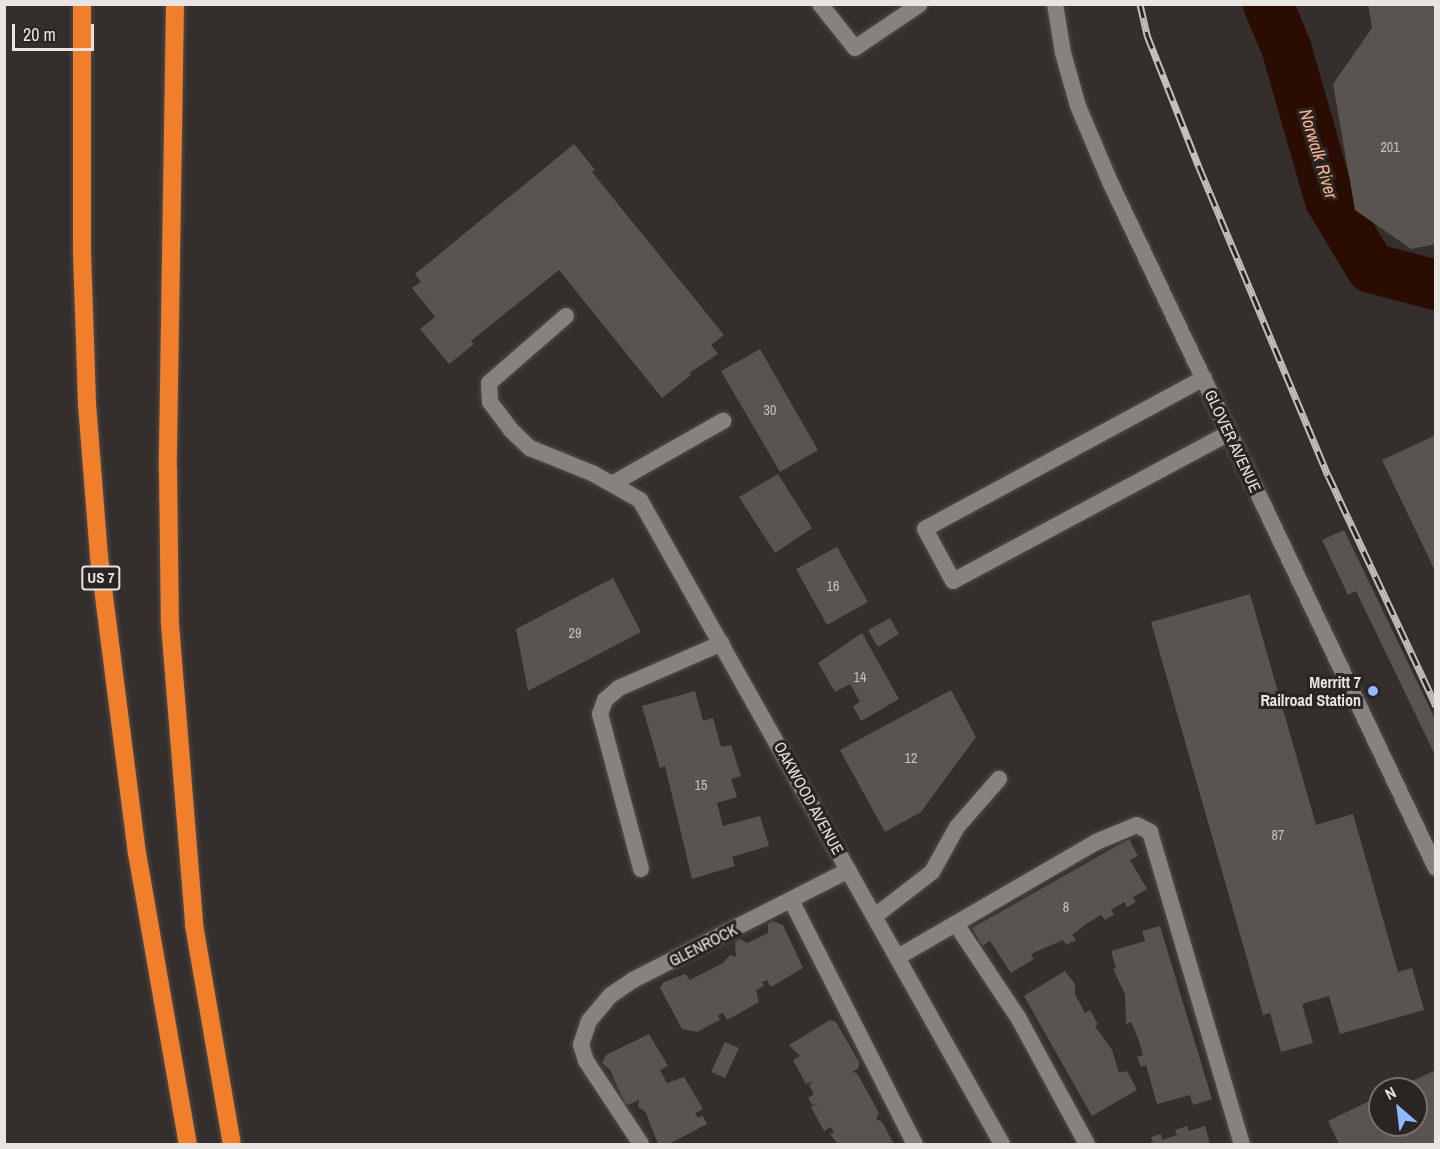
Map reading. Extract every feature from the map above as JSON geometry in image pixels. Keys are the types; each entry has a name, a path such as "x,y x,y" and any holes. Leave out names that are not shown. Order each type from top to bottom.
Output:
{"highway":[{"name":"US 7","path":"82,4 82,252 87,404 99,557 137,853 188,1144"},
{"path":"175,4 168,469 170,624 194,925 232,1144"}],"street":[{"path":"820,4 855,48 920,4"},
{"name":"GLOVER AVENUE","path":"1055,4 1062,52 1078,106 1229,433 1436,868"},
{"name":"OAKWOOD AVENUE","path":"566,316 489,383 490,402 510,429 530,448 592,473 640,500 1002,1144"},
{"path":"1204,378 925,529 953,581 1229,433"},
{"path":"612,484 723,421"},
{"path":"641,869 600,714 605,700 619,688 722,643"},
{"path":"875,916 932,872 957,827 999,779"},
{"path":"898,957 1125,829 1137,825 1150,832 1242,1144"},
{"name":"GLENROCK","path":"641,1144 604,1094 581,1045 589,1022 611,995 849,870"},
{"path":"791,900 915,1144"},
{"path":"956,924 1019,1019 1088,1144"}],"building":[{"path":"1368,4 1436,4 1436,244 1411,249 1355,210 1333,84 1372,28"},
{"path":"574,144 595,170 592,172 724,335 711,345 718,354 689,373 691,375 662,398 559,270 471,341 474,344 449,364 420,329 435,317 412,288 421,282 415,274"},
{"path":"760,349 818,450 780,472 721,371"},
{"path":"1436,435 1436,573 1382,460"},
{"path":"778,474 812,528 775,553 739,497"},
{"path":"1344,530 1436,721 1436,757 1356,591 1348,595 1322,540"},
{"path":"837,547 868,602 827,625 796,569"},
{"path":"613,578 641,632 528,691 516,629"},
{"path":"1250,594 1316,825 1353,814 1398,972 1412,968 1424,1010 1340,1034 1329,996 1302,1004 1313,1043 1281,1052 1270,1013 1263,1015 1151,622"},
{"path":"890,618 899,634 878,647 868,630"},
{"path":"862,633 899,699 861,721 853,706 860,702 850,684 835,692 818,663"},
{"path":"951,690 976,737 921,812 885,832 840,750"},
{"path":"695,691 703,721 713,718 721,747 731,745 741,776 731,779 737,797 717,803 723,826 760,816 769,846 732,857 735,866 692,879 665,766 660,768 642,706"},
{"path":"1129,839 1138,856 1130,860 1147,889 1133,897 1136,902 1127,907 1124,902 1111,910 1114,915 1105,920 1101,915 1086,924 1072,935 1076,940 1066,945 1063,940 1031,954 1034,959 1011,973 990,941 982,946 972,928"},
{"path":"773,921 783,925 803,968 771,987 767,980 762,982 764,986 756,990 759,1002 727,1020 723,1013 718,1015 720,1020 697,1032 682,1029 660,988 664,982 685,974 690,980 723,963 730,955 736,957 735,942 740,939 747,943 768,933 768,924"},
{"path":"1160,926 1212,1099 1193,1105 1190,1095 1157,1104 1146,1065 1141,1067 1137,1057 1143,1055 1138,1038 1131,1022 1126,1024 1125,994 1113,969 1116,968 1111,951 1145,941 1142,931"},
{"path":"1065,971 1075,984 1075,994 1085,1013 1090,1010 1098,1024 1095,1026 1112,1050 1119,1073 1127,1071 1137,1090 1092,1116 1024,996"},
{"path":"830,1020 836,1022 859,1062 859,1068 852,1072 857,1073 879,1113 876,1119 882,1122 894,1144 838,1144 830,1134 834,1132 831,1127 824,1131 811,1107 819,1103 812,1105 808,1098 814,1094 809,1085 814,1081 806,1084 793,1060 800,1056 789,1045"},
{"path":"649,1034 668,1066 660,1070 667,1083 684,1077 703,1109 695,1113 698,1118 703,1116 707,1124 669,1144 658,1144 646,1113 638,1106 639,1100 628,1105 624,1102 610,1070 602,1063 606,1055"},
{"path":"725,1042 739,1048 725,1078 711,1072"},
{"path":"1436,1070 1436,1144 1339,1144 1328,1121 1368,1102 1368,1137 1428,1137 1428,1077 1421,1077"},
{"path":"1187,1126 1189,1131 1205,1126 1210,1144 1145,1144 1153,1142 1151,1137 1161,1134 1162,1140 1177,1135 1175,1130"}],"waterway":[{"name":"Norwalk River","path":"1268,4 1286,47 1330,200 1371,268 1436,285"}],"railway":[{"path":"1140,4 1147,35 1199,167 1328,475 1436,706"}],"place":[{"name":"Merritt 7 Railroad Station","path":"1373,691"}]}
